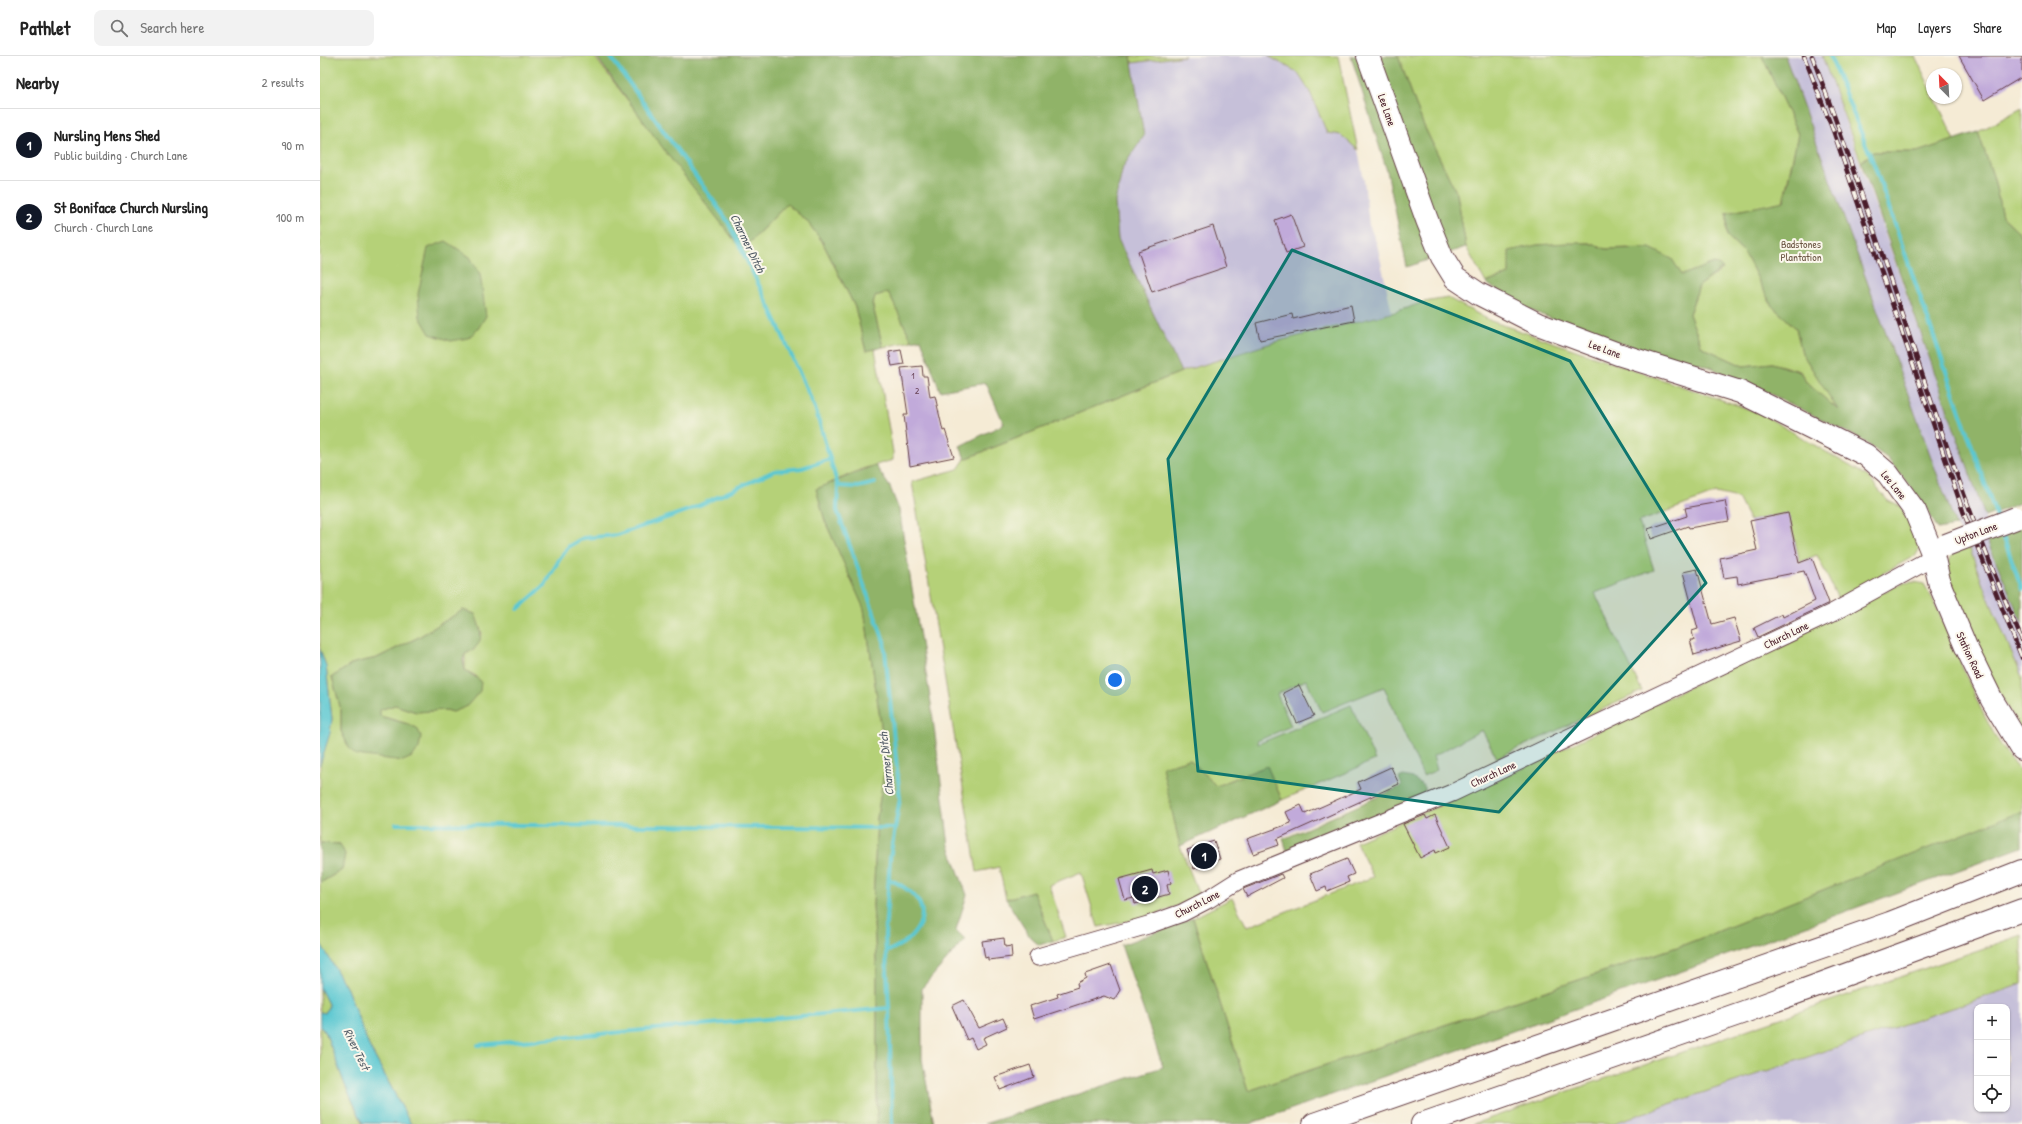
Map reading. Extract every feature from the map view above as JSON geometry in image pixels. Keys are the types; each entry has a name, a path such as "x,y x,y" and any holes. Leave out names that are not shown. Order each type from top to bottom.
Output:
{"main road":[{"name":"Lee Lane","path":"1368,56 1427,220 1442,257 1455,278 1479,294 1538,324 1618,354 1740,392 1866,455 1888,474 1899,487 1940,550"},
{"name":"Upton Lane","path":"1940,550 2019,516"},
{"name":"Station Road","path":"1940,550 1940,585 1966,647 1992,700 2022,749"},
{"path":"1314,1124 1890,923 2022,872"},
{"path":"1422,1124 1737,1015 2022,910"}],"street":[{"name":"Church Lane","path":"1038,957 1148,925 1182,913 1209,899 1239,880 1452,793 1832,613 1923,563 1940,550"}],"highlighted area":[{"path":"1292,250 1570,361 1706,583 1499,812 1198,771 1168,459"}],"shaded area":[{"path":"1178,56 1268,56 1297,72 1310,92 1327,133 1341,134 1358,150 1364,181 1369,225 1377,244 1392,313 1275,342 1181,372 1118,239 1115,202 1126,156 1144,136 1132,63"},
{"path":"1785,56 1822,56 1985,517 1986,538 2022,623 2022,677 1983,585 1968,544 1956,526"},
{"path":"2022,984 2022,1124 1611,1124"}],"green space":[{"path":"320,56 594,56 742,250 787,204 806,220 822,241 855,307 866,351 875,349 893,452 893,460 862,469 817,489 825,521 864,608 886,759 877,818 873,905 877,977 877,1124 411,1124 369,1046 347,989 320,942 320,883 342,870 340,844 320,843 320,765 332,719 326,666 320,649","holes":["463,610 475,614 482,634 474,650 465,654 465,670 476,676 453,712 446,710 416,712 395,705 379,710 380,716 408,724 367,755 356,755 341,731 341,710 332,677 354,663 377,658 417,638"]},
{"path":"596,56 1131,56 1144,136 1123,167 1115,202 1118,239 1181,372 965,459 960,446 1004,424 986,383 940,391 921,339 912,341 888,292 876,296 872,303 883,347 866,351 855,307 822,241 806,220 787,204 742,250 668,155"},
{"path":"1131,56 1185,56 1132,63"},
{"path":"1268,56 1338,56 1358,150 1341,135 1327,133 1310,92 1297,72"},
{"path":"1351,56 1398,56 1423,124 1457,194 1466,247 1407,267 1387,171"},
{"path":"1398,56 1762,56 1798,134 1783,202 1727,213 1727,236 1744,252 1772,306 1796,328 1802,353 1839,411 1806,382 1800,371 1772,363 1743,366 1702,347 1689,314 1699,286 1723,269 1714,263 1682,276 1628,248 1606,249 1589,243 1537,245 1509,274 1486,283 1466,247 1457,194 1423,124"},
{"name":"Badstones Plantation","path":"1762,56 1785,56 1956,526 1938,529 1922,501 1887,458 1859,438 1757,387 1704,365 1596,337 1523,307 1486,283 1509,274 1509,251 1537,245 1589,243 1606,249 1650,248 1672,259 1682,275 1714,263 1723,268 1699,286 1689,314 1702,347 1743,366 1772,363 1800,372 1806,382 1838,410 1802,353 1796,328 1772,306 1744,252 1727,236 1727,213 1784,201 1798,134"},
{"path":"1822,56 1915,56 1926,79 1926,104 1938,104 1955,140 1917,152 1873,152 1861,162"},
{"path":"2022,108 2022,239 2018,231 2002,216 1994,179 1978,132"},
{"path":"1978,132 1994,179 2002,216 2018,231 2022,239 2022,502 1985,517 1861,162 1873,152 1917,152"},
{"path":"446,241 470,257 480,274 486,316 478,329 468,338 451,341 430,334 420,317 418,294 428,248"},
{"path":"888,292 912,341 883,347 872,303 876,296"},
{"path":"1448,298 1491,321 1760,413 1867,476 1888,501 1901,507 1919,540 1920,548 1916,555 1838,599 1817,555 1800,562 1788,513 1750,521 1738,498 1716,493 1639,522 1654,570 1595,593 1642,691 1497,758 1482,730 1433,756 1437,770 1423,776 1384,687 1322,712 1306,680 1277,694 1291,726 1257,741 1258,744 1351,705 1375,760 1282,800 1267,766 1216,786 1190,759 1163,767 1180,846 1200,897 1146,918 1098,927 1081,872 1049,885 1066,937 1053,941 1033,891 1006,899 999,867 977,872 912,482 958,469 965,459 1181,372 1275,342 1392,313 1424,302"},
{"path":"875,465 890,487 899,510 931,703 949,846 967,895 956,930 965,939 922,988 922,1059 934,1124 877,1124 877,974 873,905 877,818 886,759 864,609 825,521 816,489"},
{"path":"2022,523 2022,623 1986,538"},
{"path":"1968,544 1983,585 2022,677 2022,732 1985,668 1949,578 1948,566 1951,557 1954,553"},
{"path":"1915,582 1924,584 1931,596 1942,618 1971,688 1993,733 2022,774 2022,812 1686,944 1248,1091 1193,918 1232,898 1247,927 1373,877 1356,842 1505,777 1902,583"},
{"path":"463,610 475,614 479,627 479,642 472,650 465,654 463,660 465,670 481,681 480,691 466,707 453,712 446,710 416,712 395,705 380,710 380,716 417,728 421,736 419,748 412,757 403,761 356,755 349,748 341,731 341,710 332,677 354,663 377,658 417,638"},
{"path":"1190,759 1216,786 1267,766 1282,800 1180,846 1162,767"},
{"path":"1403,776 1413,778 1425,787 1425,795 1351,829 1348,825 1287,851 1283,839 1402,786 1399,778"},
{"path":"2022,811 2022,847 1697,966 1249,1124 984,1124 1163,1067 1121,945 1193,918 1248,1091 1686,944"},
{"path":"320,843 340,844 345,854 342,870 320,883"},
{"path":"1033,891 1053,941 1039,945 1030,937 1006,899"},
{"path":"2022,935 2022,984 1611,1124 1473,1124"},
{"path":"320,988 329,1006 325,1013 320,1012"},
{"path":"320,1027 325,1031 345,1085 363,1124 320,1124"}],"water":[{"path":"320,649 326,666 332,719 330,733 320,765"},
{"name":"River Test","path":"320,942 347,989 369,1046 411,1124 363,1123 345,1085 325,1031 320,1027 320,1012 325,1013 329,1006 320,988"}],"building":[{"path":"1959,56 2022,56 2022,77 1984,100"},
{"path":"1291,214 1303,247 1286,253 1275,220"},
{"path":"1213,226 1226,267 1152,292 1138,251"},
{"path":"1351,305 1354,321 1260,340 1256,323 1292,314 1293,319"},
{"path":"901,350 904,364 892,366 889,352"},
{"path":"922,366 923,376 927,376 930,397 935,396 943,431 945,430 954,457 910,466 904,415 908,415 901,368"},
{"path":"1725,501 1729,521 1689,528 1688,526 1651,539 1648,529 1687,516 1685,508"},
{"path":"1788,513 1799,563 1812,558 1829,603 1758,637 1754,628 1782,614 1783,617 1815,601 1804,571 1738,584 1737,576 1724,578 1720,558 1757,550 1750,521"},
{"path":"1697,569 1712,624 1734,618 1741,641 1694,655 1690,640 1694,640 1692,631 1698,629 1683,572"},
{"path":"1299,685 1314,716 1297,723 1283,693"},
{"path":"1391,767 1399,784 1277,839 1279,845 1253,854 1247,839 1291,823 1286,812 1301,805 1305,814 1361,789 1358,782"},
{"path":"1425,815 1427,819 1435,815 1450,847 1436,853 1435,850 1420,858 1403,824"},
{"path":"1214,841 1220,859 1194,869 1187,850"},
{"path":"1347,859 1354,874 1347,877 1349,882 1327,891 1326,887 1317,891 1310,874"},
{"path":"1152,870 1153,874 1168,870 1171,883 1167,885 1169,894 1135,904 1134,898 1125,900 1119,879"},
{"path":"1281,874 1283,878 1247,897 1243,889"},
{"path":"1004,938 1005,947 1011,946 1012,957 988,960 988,957 985,958 982,941"},
{"path":"1111,965 1120,990 1114,1000 1104,996 1034,1019 1030,1006 1058,997 1057,994 1078,987 1077,983 1086,978 1085,974"},
{"path":"964,1000 979,1028 1003,1018 1007,1027 983,1038 986,1044 976,1049 971,1038 967,1040 952,1006"},
{"path":"1030,1065 1034,1077 1000,1090 995,1077"}],"waterway":[{"name":"Charmer Ditch","path":"610,56 727,220 772,312 815,408 838,486 837,510 884,641 900,798 890,858 885,935 889,1008 892,1124"},
{"path":"1830,56 1875,167 1997,518"},
{"name":"Charmer Ditch","path":"518,609 545,585 569,546 583,538 617,535 689,510 774,471 802,468 830,459"},
{"path":"838,486 858,487 875,483"},
{"path":"2001,530 2022,589"},
{"path":"396,824 895,828"},
{"path":"886,952 910,938 918,928 922,910 919,902 907,889 889,879"},
{"path":"478,1045 889,1008"}],"railway":[{"path":"1804,56 1834,133 1963,511 2022,658"},
{"path":"1812,56 1839,129 1965,496 1992,568 2022,640"}],"place":[{"name":"Nursling Mens Shed","path":"1204,856"},
{"name":"St Boniface Church Nursling","path":"1145,889"}]}
